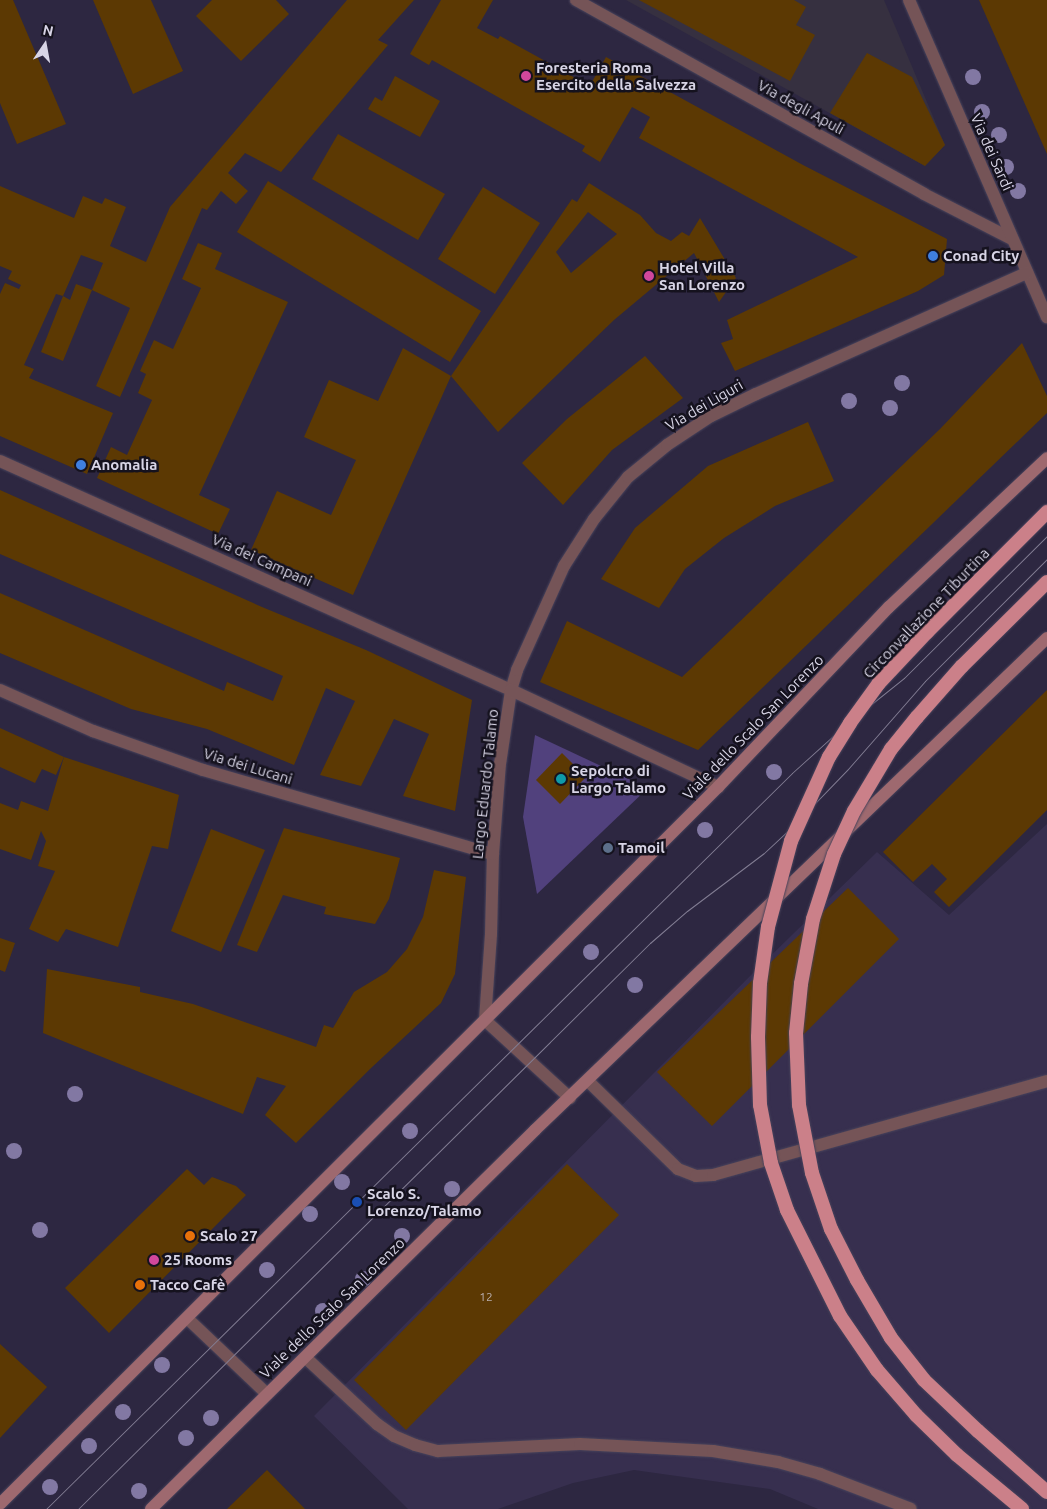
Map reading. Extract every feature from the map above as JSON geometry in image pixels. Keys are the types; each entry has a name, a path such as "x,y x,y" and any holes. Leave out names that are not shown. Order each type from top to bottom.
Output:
{"highway":[{"name":"Circonvallazione Tiburtina","path":"1022,1509 958,1455 916,1415 877,1370 840,1316 794,1225 771,1163 760,1105 758,1037 760,983 768,927 791,842 829,757 850,723 879,684 927,632 1047,512"},
{"path":"1047,582 962,666 917,717 891,748 854,811 834,854 813,919 801,984 796,1041 799,1106 812,1173 831,1229 857,1280 891,1338 924,1380 978,1432 1047,1492"}],"main road":[{"name":"Viale dello Scalo San Lorenzo","path":"0,1504 188,1319 718,788 889,607 1047,458"},
{"name":"Viale dello Scalo San Lorenzo","path":"151,1509 570,1098 1047,638"}],"street":[{"name":"Via degli Apuli","path":"576,0 924,194 1012,239"},
{"name":"Via dei Sardi","path":"908,0 1047,317"},
{"name":"Via dei Liguri","path":"511,690 520,661 564,566 594,519 628,477 667,444 711,416 756,394 1027,273"},
{"name":"Via dei Campani","path":"0,461 511,690"},
{"name":"Via dei Lucani","path":"0,690 94,731 202,770 493,854"},
{"name":"Largo Eduardo Talamo","path":"485,1020 491,934 493,854 500,764 511,690 718,788"},
{"path":"485,1020 570,1098"},
{"path":"588,1081 678,1169 696,1176 712,1175 1047,1081"},
{"name":"Viale dello Scalo San Lorenzo","path":"188,1319 267,1394"},
{"path":"306,1358 377,1424 394,1436 414,1445 445,1451 580,1444 712,1451 778,1462 820,1474 911,1509"}],"shaded area":[{"path":"626,0 884,0 945,145 925,166"},
{"path":"535,735 648,788 537,894 523,817"},
{"path":"1047,824 1047,1509 818,1509 770,1489 634,1470 573,1483 498,1509 408,1509 314,1416 757,969 877,852 949,915"}],"building":[{"path":"0,0 13,0 66,124 17,144 0,103"},
{"path":"93,0 151,0 183,71 133,94"},
{"path":"212,0 276,0 289,14 241,61 196,16"},
{"path":"347,0 414,0 378,40 388,45 281,172 245,153 228,173 248,191 236,204 221,191 207,210 202,208 120,397 96,386 130,308 92,290 103,263 81,255 63,296 56,294 24,365 34,369 29,378 113,413 87,474 0,436 0,294 5,283 19,289 21,285 8,279 12,271 0,266 0,186 74,218 83,196 102,204 105,198 126,207 110,246 146,262 170,207"},
{"path":"441,0 493,0 477,28 498,39 500,36 577,79 575,82 588,89 606,57 803,165 947,239 944,275 918,291 735,371 721,343 733,339 727,320 858,257 639,138 650,117 632,107 600,162 582,151 585,146 432,60 429,65 410,54"},
{"path":"639,0 794,0 806,7 796,25 815,35 790,81"},
{"path":"979,0 1047,0 1047,154"},
{"path":"867,53 912,77 945,145 925,166 830,113"},
{"path":"395,76 440,101 420,137 368,109 375,97 382,101"},
{"path":"338,134 445,194 418,240 312,179"},
{"path":"268,181 481,311 450,362 237,232"},
{"path":"589,183 640,215 656,233 671,241 682,232 689,236 700,218 736,278 719,302 694,253 614,320 498,432 451,376 572,199 577,202","holes":["588,212 617,234 571,273 556,252"]},
{"path":"483,187 540,223 495,294 438,259"},
{"path":"198,243 222,253 215,269 288,302 199,495 230,509 218,534 97,478 111,447 127,455 152,400 138,393 146,374 140,371 154,340 173,349 201,288 182,279"},
{"path":"76,284 92,290 63,361 41,352 63,296 70,300"},
{"path":"1022,343 1047,396 1047,413 698,750 540,682 567,621 682,677 940,429"},
{"path":"403,348 451,376 353,595 251,550 277,491 331,515 356,460 304,437 329,380 378,401"},
{"path":"645,356 683,398 612,450 563,505 522,463 567,419"},
{"path":"808,422 834,481 775,506 724,538 685,569 659,608 601,579 635,528 708,466"},
{"path":"0,490 262,607 366,650 472,700 455,811 403,796 429,734 394,719 361,786 320,775 355,701 326,688 294,765 207,729 131,709 0,653 0,593 224,691 227,682 273,701 283,676 0,554"},
{"path":"1047,690 1047,810 949,907 934,892 947,879 932,864 913,882 883,852"},
{"path":"0,728 64,757 56,775 42,769 35,783 0,767"},
{"name":"Sepolcro di Largo Talamo","path":"562,753 586,777 560,804 536,780"},
{"path":"64,757 179,795 168,849 152,846 118,947 66,929 58,942 29,929 55,871 38,866 46,841 41,831 31,860 0,849 0,803 18,810 21,801 48,811"},
{"path":"284,828 400,858 389,899 375,924 324,914 326,907 283,895 257,952 237,945"},
{"path":"211,829 265,850 221,952 171,931"},
{"path":"434,870 466,877 455,974 441,1003 370,1069 296,1143 265,1115 286,1086 257,1077 243,1114 43,1033 47,969 140,987 140,992 193,1004 316,1047 324,1025 333,1028 354,992 387,972 407,949 423,917"},
{"path":"848,888 899,939 712,1126 657,1072"},
{"path":"0,938 15,943 5,972 0,970"},
{"path":"567,1164 619,1215 406,1430 354,1380"},
{"path":"187,1169 204,1185 212,1177 236,1186 246,1195 109,1333 65,1288"},
{"path":"0,1344 47,1387 0,1438"},
{"path":"267,1470 305,1509 227,1509"}],"tram line":[{"path":"46,1509 792,773 844,726 904,678 1047,536"},
{"path":"78,1509 650,943 687,911 764,853 790,829 848,769 925,681 1047,559"}],"place":[{"name":"Foresteria Roma Esercito della Salvezza","path":"526,76"},
{"name":"Conad City","path":"933,256"},
{"name":"Hotel Villa San Lorenzo","path":"649,276"},
{"name":"Anomalia","path":"81,465"},
{"name":"Sepolcro di Largo Talamo","path":"561,779"},
{"name":"Tamoil","path":"608,848"},
{"name":"Scalo S. Lorenzo/Talamo","path":"357,1202"},
{"name":"Scalo 27","path":"190,1236"},
{"name":"25 Rooms","path":"154,1260"},
{"name":"Tacco Cafè","path":"140,1285"}]}
